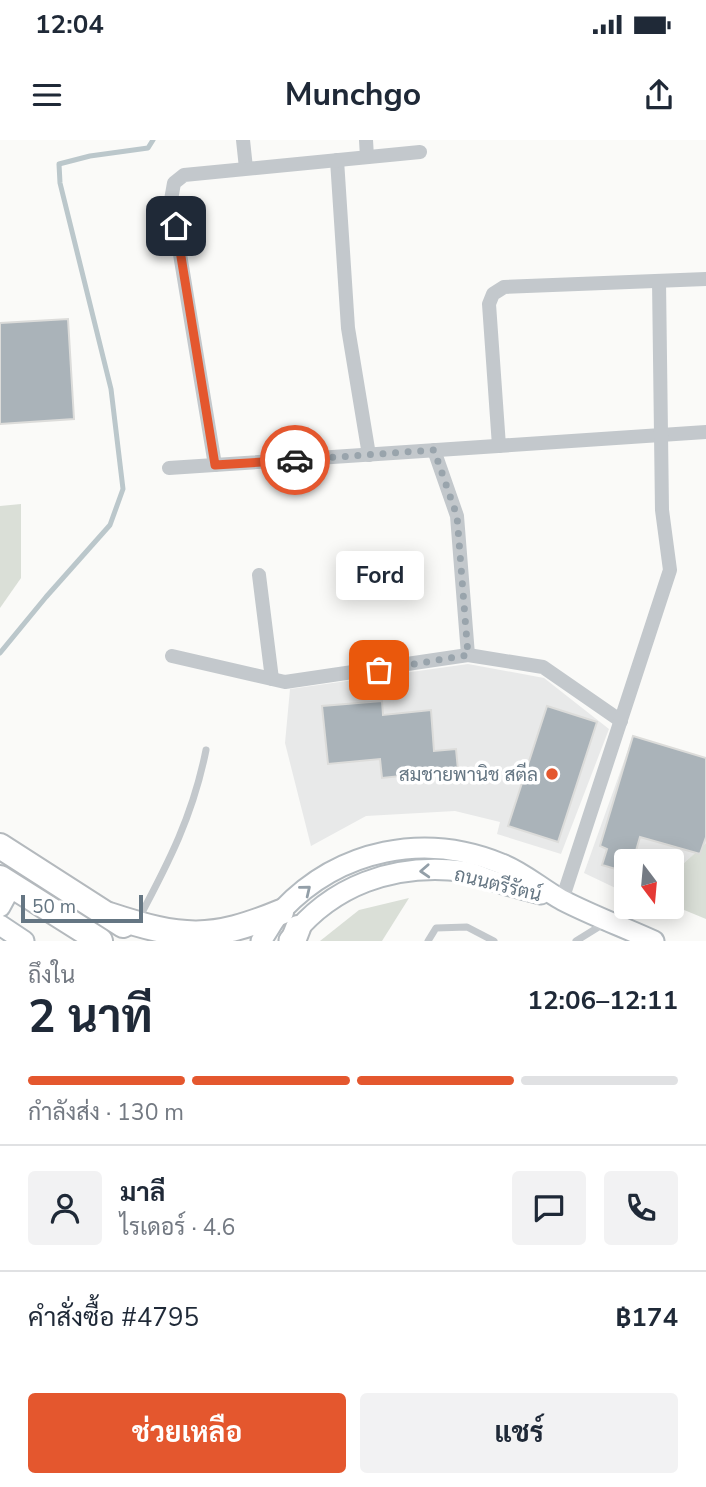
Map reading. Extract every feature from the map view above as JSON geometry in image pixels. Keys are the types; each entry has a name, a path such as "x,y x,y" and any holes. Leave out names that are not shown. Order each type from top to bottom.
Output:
{"highway":[{"path":"0,846 109,915 143,933 216,939 237,935 258,926 290,930"},
{"path":"4,890 100,941"}],"main road":[{"name":"ถนนตรีรัตน์","path":"261,941 290,930 339,894 368,880 401,872 465,871 562,900 654,941"},
{"path":"0,925 24,941"}],"street":[{"path":"243,140 246,169"},
{"path":"366,140 368,157"},
{"path":"215,465 171,200 174,183 184,174 420,152"},
{"path":"337,160 348,328 369,455"},
{"path":"499,446 489,304 493,293 504,287 706,279"},
{"path":"562,900 670,570 662,510 659,281"},
{"path":"169,468 706,432"},
{"path":"434,450 457,516 468,655"},
{"path":"259,575 272,679"},
{"path":"172,656 285,682 468,655 543,667 621,721"}],"lane":[{"path":"143,933 181,836 200,780 206,750"},
{"path":"576,941 609,921"},
{"path":"428,941 436,928 467,927 494,941"}],"shaded area":[{"path":"21,504 21,578 0,608 0,506"},
{"path":"468,664 544,678 609,729 561,854 497,834 500,822 455,811 366,816 311,846 285,743 290,689"},
{"path":"633,736 706,763 706,843 684,863 684,849 614,849 614,887 584,873"},
{"path":"706,843 706,919 684,910 684,863"},
{"path":"409,898 382,941 320,941 359,910"}],"building":[{"path":"68,319 74,419 0,424 0,323"},
{"path":"382,701 383,715 431,710 434,751 456,749 458,770 382,778 380,759 328,764 322,706"},
{"name":"สมชายพานิช สตีล","path":"547,706 597,722 558,842 508,826"},
{"path":"633,736 706,758 706,837 700,854 640,837 636,849 614,849 614,868 602,865 607,849 600,846"}],"waterway":[{"path":"0,653 110,525 123,489 111,389 60,183 59,164 90,156 148,148 153,140"}],"way so far":[{"path":"295,460 434,450 457,516 468,655 379,670"}],"place":[{"name":"Ford","path":"379,670"},
{"name":"สมชายพานิช สตีล","path":"552,774"}],"route":[{"path":"176,226 215,465 295,460"}]}
